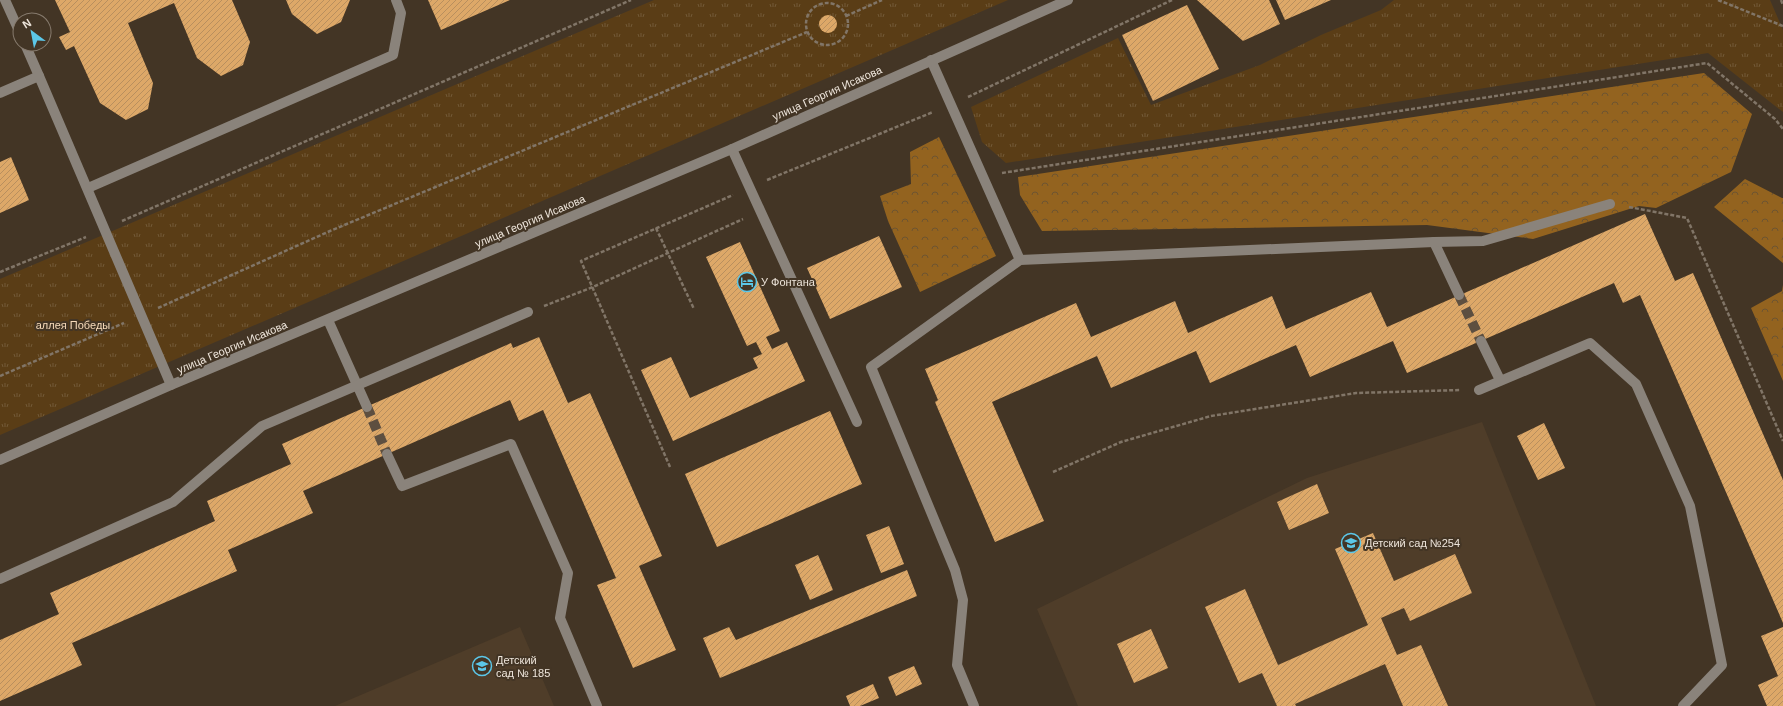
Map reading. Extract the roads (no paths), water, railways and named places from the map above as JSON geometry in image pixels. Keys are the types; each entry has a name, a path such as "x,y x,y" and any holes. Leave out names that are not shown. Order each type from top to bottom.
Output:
{"street":[{"path":"5,0 12,15"},
{"path":"88,188 393,56 401,13 396,0"},
{"name":"улица Георгия Исакова","path":"0,460 172,385 732,148 1068,0"},
{"path":"28,52 172,385"},
{"path":"931,60 1020,260"},
{"path":"0,93 39,76"},
{"path":"732,148 857,422"},
{"path":"974,706 957,665 963,600 955,570 871,368 1020,260 1483,241 1610,204"},
{"path":"1434,242 1459,295"},
{"path":"0,579 173,502 262,426 528,312"},
{"path":"328,320 367,407"},
{"path":"1481,341 1500,380"},
{"path":"1479,390 1590,343 1636,384 1690,506 1722,665 1683,706"},
{"path":"387,454 402,486 511,444 568,573 560,618 597,706"}],"tunnel":[{"path":"1459,295 1481,341"},
{"path":"367,407 387,454"}],"place":[{"name":"У Фонтана","path":"747,282"},
{"name":"Детский сад №254","path":"1351,543"},
{"name":"Детский сад № 185","path":"482,666"}],"park label":[{"name":"аллея Победы","path":"73,325"}]}
